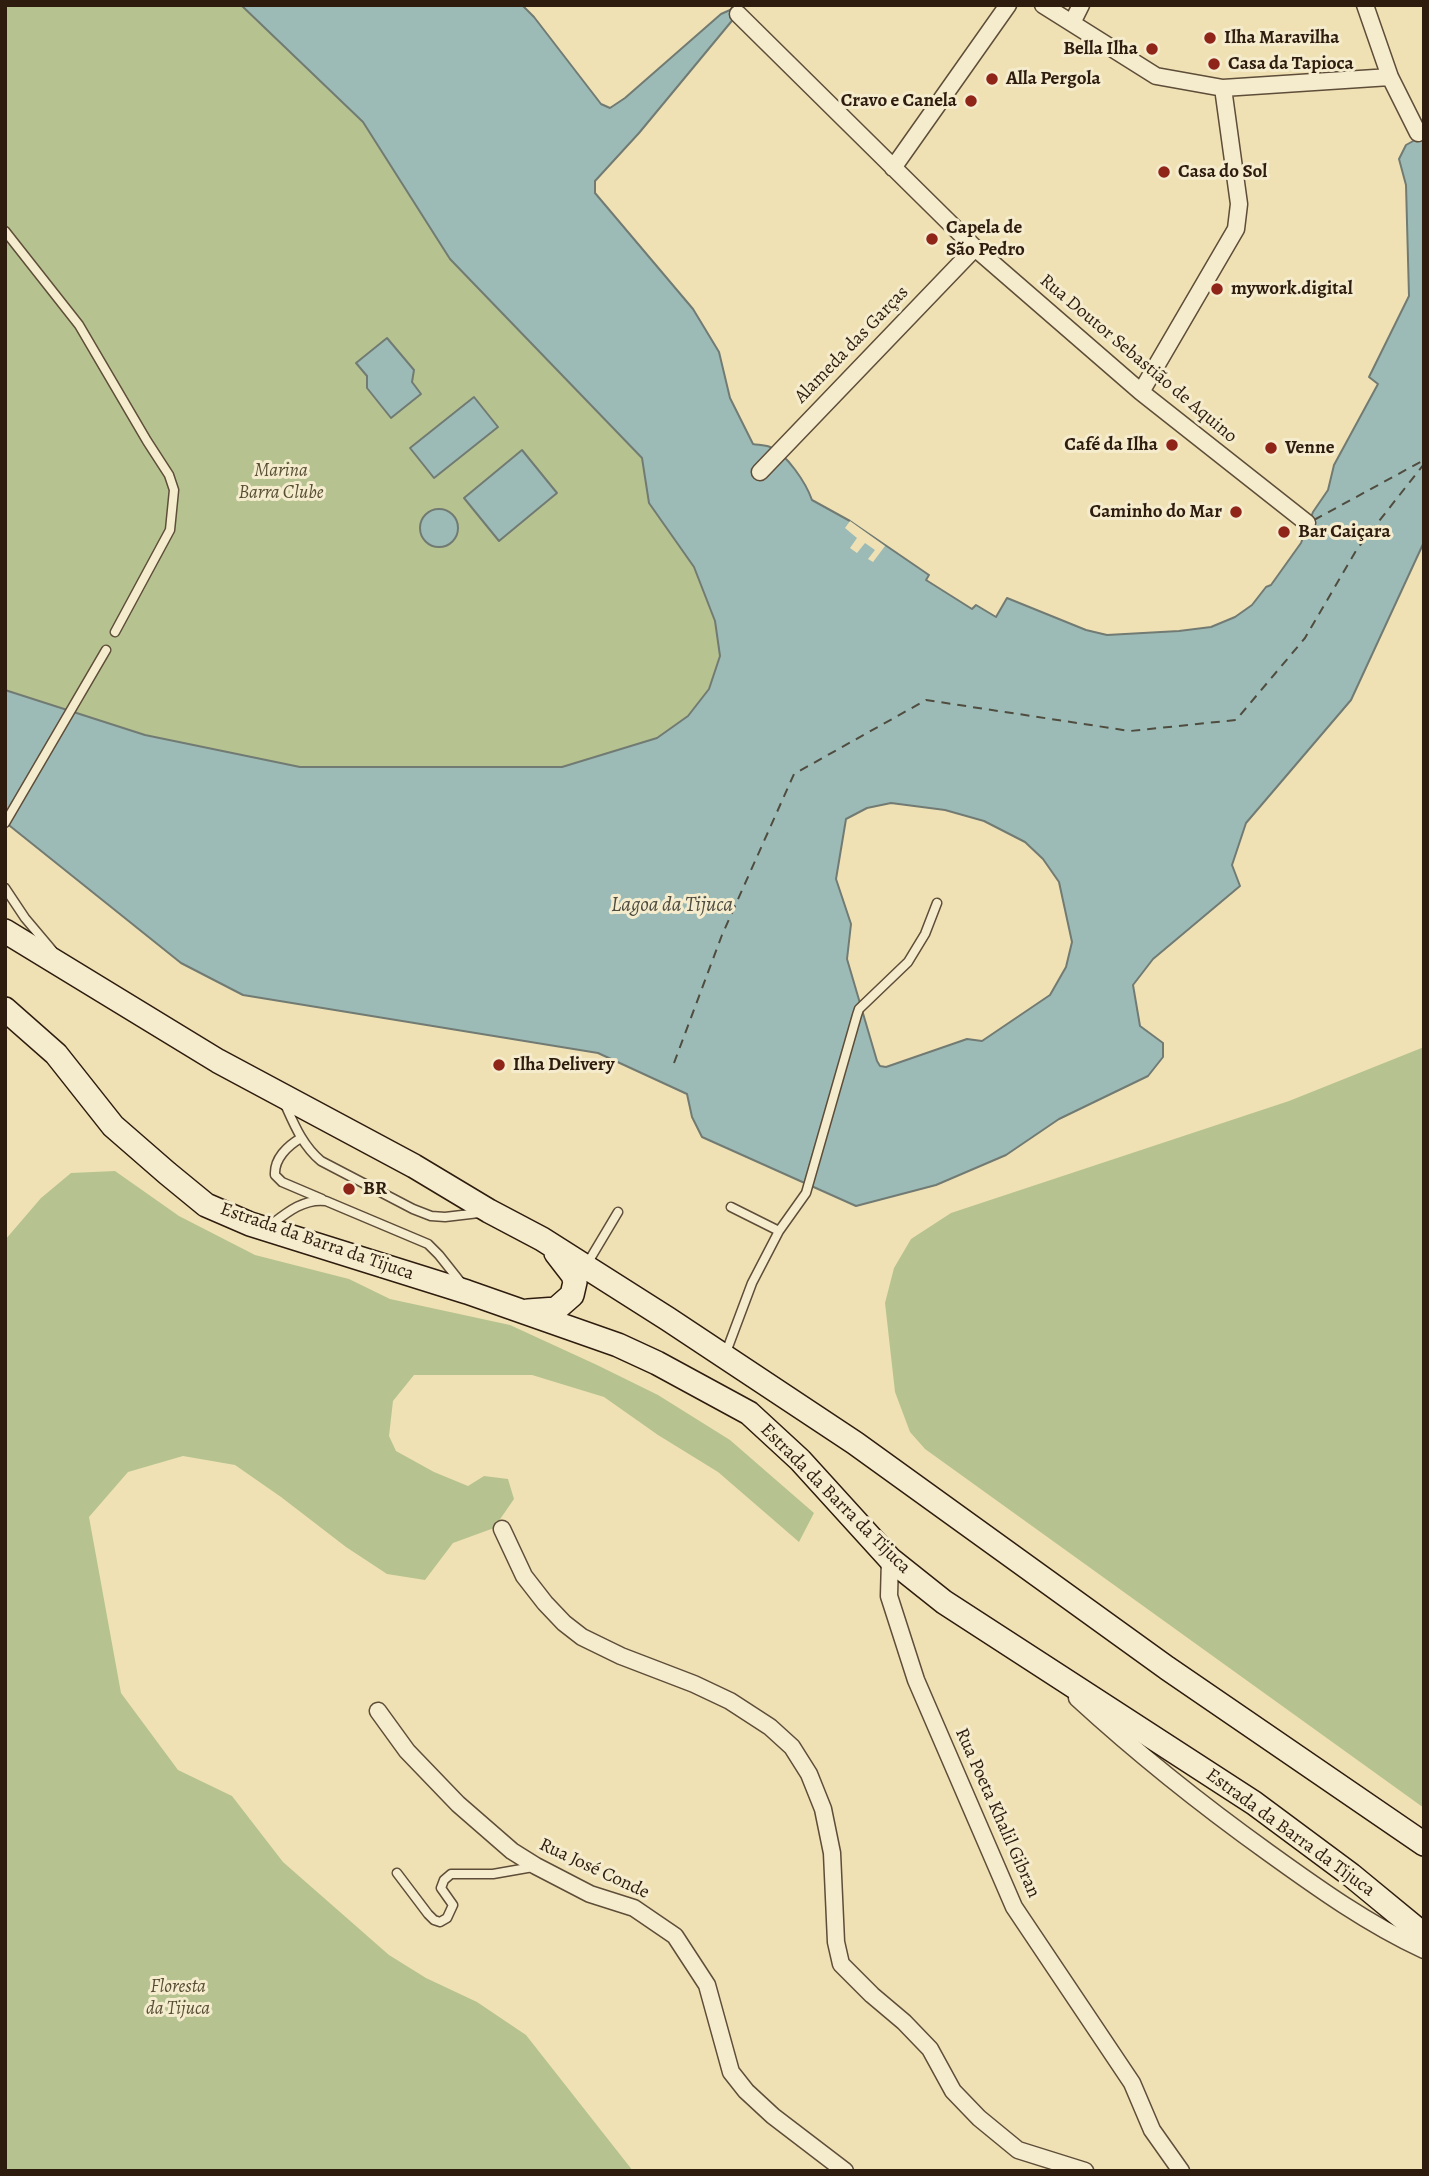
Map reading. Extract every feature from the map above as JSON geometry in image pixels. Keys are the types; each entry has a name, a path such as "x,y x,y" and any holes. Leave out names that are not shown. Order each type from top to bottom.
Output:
{"main road":[{"name":"Estrada da Barra da Tijuca","path":"5,931 218,1061 414,1167 585,1266 855,1443 1167,1668 1424,1844"},
{"name":"Estrada da Barra da Tijuca","path":"5,1009 56,1054 113,1126 206,1205 266,1228 467,1292 618,1345 749,1413 800,1460 890,1559 944,1602 1254,1803 1351,1875 1424,1934"},
{"path":"517,1310 556,1309 572,1295 575,1282 573,1275 542,1239"}],"street":[{"path":"893,168 1008,5"},
{"path":"1043,5 1156,76 1223,88 1390,77"},
{"path":"1072,23 1081,5"},
{"path":"1365,5 1390,77 1418,133"},
{"name":"Rua Doutor Sebastião de Aquino","path":"738,14 975,248 1141,392 1307,523"},
{"path":"1141,392 1236,229 1239,204 1223,88"},
{"name":"Alameda das Garças","path":"760,472 975,248"},
{"path":"502,1530 524,1576 564,1623 582,1637 730,1701 770,1727 792,1747 808,1774 823,1809 832,1853 836,1942 841,1964 930,2049 953,2091 979,2118 1018,2150 1085,2171"},
{"name":"Rua Poeta Khalil Gibran","path":"890,1559 889,1596 916,1680 1014,1907 1132,2083 1152,2130 1177,2170"},
{"path":"1034,1659 1127,1744 1235,1828 1332,1899 1396,1937 1424,1950"},
{"name":"Rua José Conde","path":"378,1711 407,1751 458,1804 512,1850 536,1866 590,1894 634,1908 674,1936 707,1985 730,2072 773,2116 845,2171"}],"lane":[{"path":"5,231 79,325 169,475 174,490 172,518 166,538 115,632"},
{"path":"5,823 106,650"},
{"path":"5,888 25,918 65,966"},
{"path":"725,1357 752,1283 779,1230 806,1193 859,1009 908,962 925,934 937,903"},
{"path":"280,1093 300,1138 321,1161 422,1213 445,1217 489,1211"},
{"path":"300,1138 284,1150 276,1166 275,1175 282,1182 428,1244 467,1292"},
{"path":"266,1228 301,1205 312,1201 326,1201"},
{"path":"731,1206 779,1230"},
{"path":"585,1266 618,1212"},
{"path":"397,1873 428,1914 440,1922 447,1918 453,1905 440,1888 451,1874 493,1874 536,1866"}],"green space":[{"name":"Marina Barra Clube","path":"5,5 241,5 363,122 450,259 642,459 649,503 694,567 715,621 720,656 709,689 688,716 657,738 562,767 300,767 145,735 5,690"},
{"path":"1424,1047 1424,1808 925,1449 910,1432 895,1392 885,1303 894,1268 911,1239 951,1213 1289,1101"},
{"name":"Floresta da Tijuca","path":"115,1171 179,1216 255,1255 349,1279 390,1299 510,1325 597,1365 658,1395 730,1440 814,1513 799,1542 718,1472 604,1397 532,1375 414,1375 393,1401 389,1436 396,1451 434,1472 468,1486 484,1476 508,1479 514,1499 494,1528 453,1543 425,1580 387,1574 235,1465 183,1456 128,1472 89,1517 121,1693 178,1770 232,1796 283,1862 389,1955 426,1978 477,2002 526,2035 633,2171 5,2171 5,1240 41,1198 71,1173"}],"water":[{"name":"Lagoa da Tijuca","path":"241,5 522,5 601,104 610,108 721,14 734,5 745,5 639,133 595,181 595,193 693,309 719,352 730,398 753,444 770,447 783,456 801,478 812,500 850,521 929,575 926,580 972,609 976,605 996,617 1007,598 1086,630 1107,635 1211,627 1235,617 1252,605 1266,587 1271,585 1301,543 1313,512 1328,490 1334,465 1378,384 1369,377 1409,296 1406,185 1399,159 1406,145 1424,135 1424,542 1351,700 1246,823 1232,865 1240,886 1153,959 1133,985 1140,1026 1163,1043 1163,1057 1148,1076 1059,1119 1006,1155 936,1185 856,1206 702,1137 692,1117 687,1094 598,1053 243,995 181,963 5,822 5,690 145,735 300,767 562,767 657,738 688,716 709,689 720,656 715,621 694,567 649,503 642,458 450,259 363,122","holes":["891,803 945,810 984,821 1025,842 1043,859 1059,882 1072,942 1066,967 1050,995 982,1041 967,1039 886,1067 880,1066 847,959 851,924 836,879 846,819 867,808"]},
{"path":"387,338 414,370 412,382 421,394 391,418 367,388 367,376 356,363"},
{"path":"474,397 498,427 434,478 410,448"},
{"path":"522,450 557,493 499,541 464,498"},
{"path":"439,509 452,515 458,528 452,541 439,547 426,541 420,528 426,515"}],"pier":[{"path":"850,521 885,546 873,562 868,559 875,550 865,543 857,553 850,548 857,538 845,528"}],"ferry route":[{"path":"1314,520 1424,460"},
{"path":"674,1063 722,935 794,774 926,700 1130,731 1236,720 1305,638 1357,549 1424,464"}],"place":[{"name":"Ilha Maravilha","path":"1210,38"},
{"name":"Bella Ilha","path":"1152,49"},
{"name":"Casa da Tapioca","path":"1214,64"},
{"name":"Alla Pergola","path":"992,79"},
{"name":"Cravo e Canela","path":"971,101"},
{"name":"Casa do Sol","path":"1164,172"},
{"name":"Capela de São Pedro","path":"932,239"},
{"name":"mywork.digital","path":"1217,289"},
{"name":"Café da Ilha","path":"1172,445"},
{"name":"Venne","path":"1271,448"},
{"name":"Caminho do Mar","path":"1236,512"},
{"name":"Bar Caiçara","path":"1284,532"},
{"name":"Ilha Delivery","path":"499,1065"},
{"name":"BR","path":"349,1189"}]}
